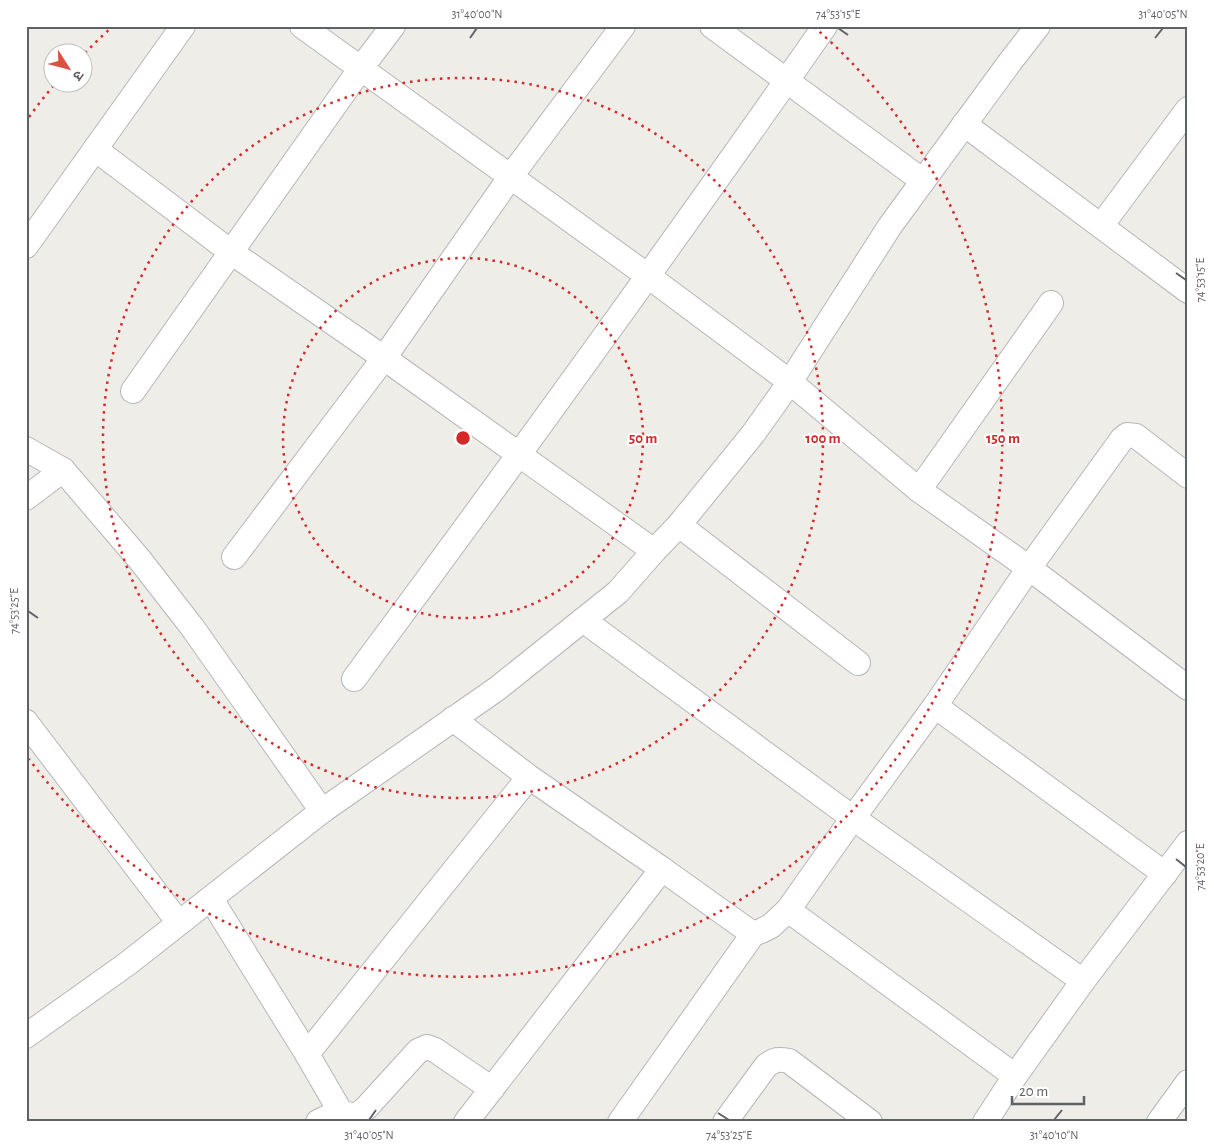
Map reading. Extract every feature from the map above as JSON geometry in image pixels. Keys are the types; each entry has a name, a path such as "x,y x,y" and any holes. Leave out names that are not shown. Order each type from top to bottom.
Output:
{"street":[{"path":"26,246 183,26"},
{"path":"302,26 511,176 790,382 919,490 1028,568 1188,688"},
{"path":"133,391 361,68 393,26"},
{"path":"234,557 384,358 511,176 623,26"},
{"path":"712,26 923,181"},
{"path":"354,678 519,455 825,26"},
{"path":"26,1036 127,964 322,811 498,688 618,592 679,525 753,434 790,382 890,226 1038,26"},
{"path":"1101,226 1188,109"},
{"path":"964,124 1188,291"},
{"path":"95,149 231,252 384,358 654,551"},
{"path":"919,490 1050,303"},
{"path":"620,1122 753,934 771,926 788,910 936,706 1028,568 1122,440 1127,436 1136,436 1188,476"},
{"path":"26,449 63,470 140,560 192,627 322,811"},
{"path":"26,498 63,470"},
{"path":"679,525 858,663"},
{"path":"583,620 853,818 1083,981"},
{"path":"936,706 1164,874"},
{"path":"453,719 529,777 753,934"},
{"path":"26,722 179,923"},
{"path":"307,1054 529,777"},
{"path":"985,1122 1015,1076 1083,981 1188,843"},
{"path":"466,1122 662,870"},
{"path":"211,898 340,1111 352,1116 358,1115 418,1051 427,1047 435,1050 492,1090"},
{"path":"788,910 1015,1076"},
{"path":"725,1122 772,1060 789,1061 870,1122"},
{"path":"1159,1122 1188,1082"},
{"path":"318,1122 340,1111"}]}
